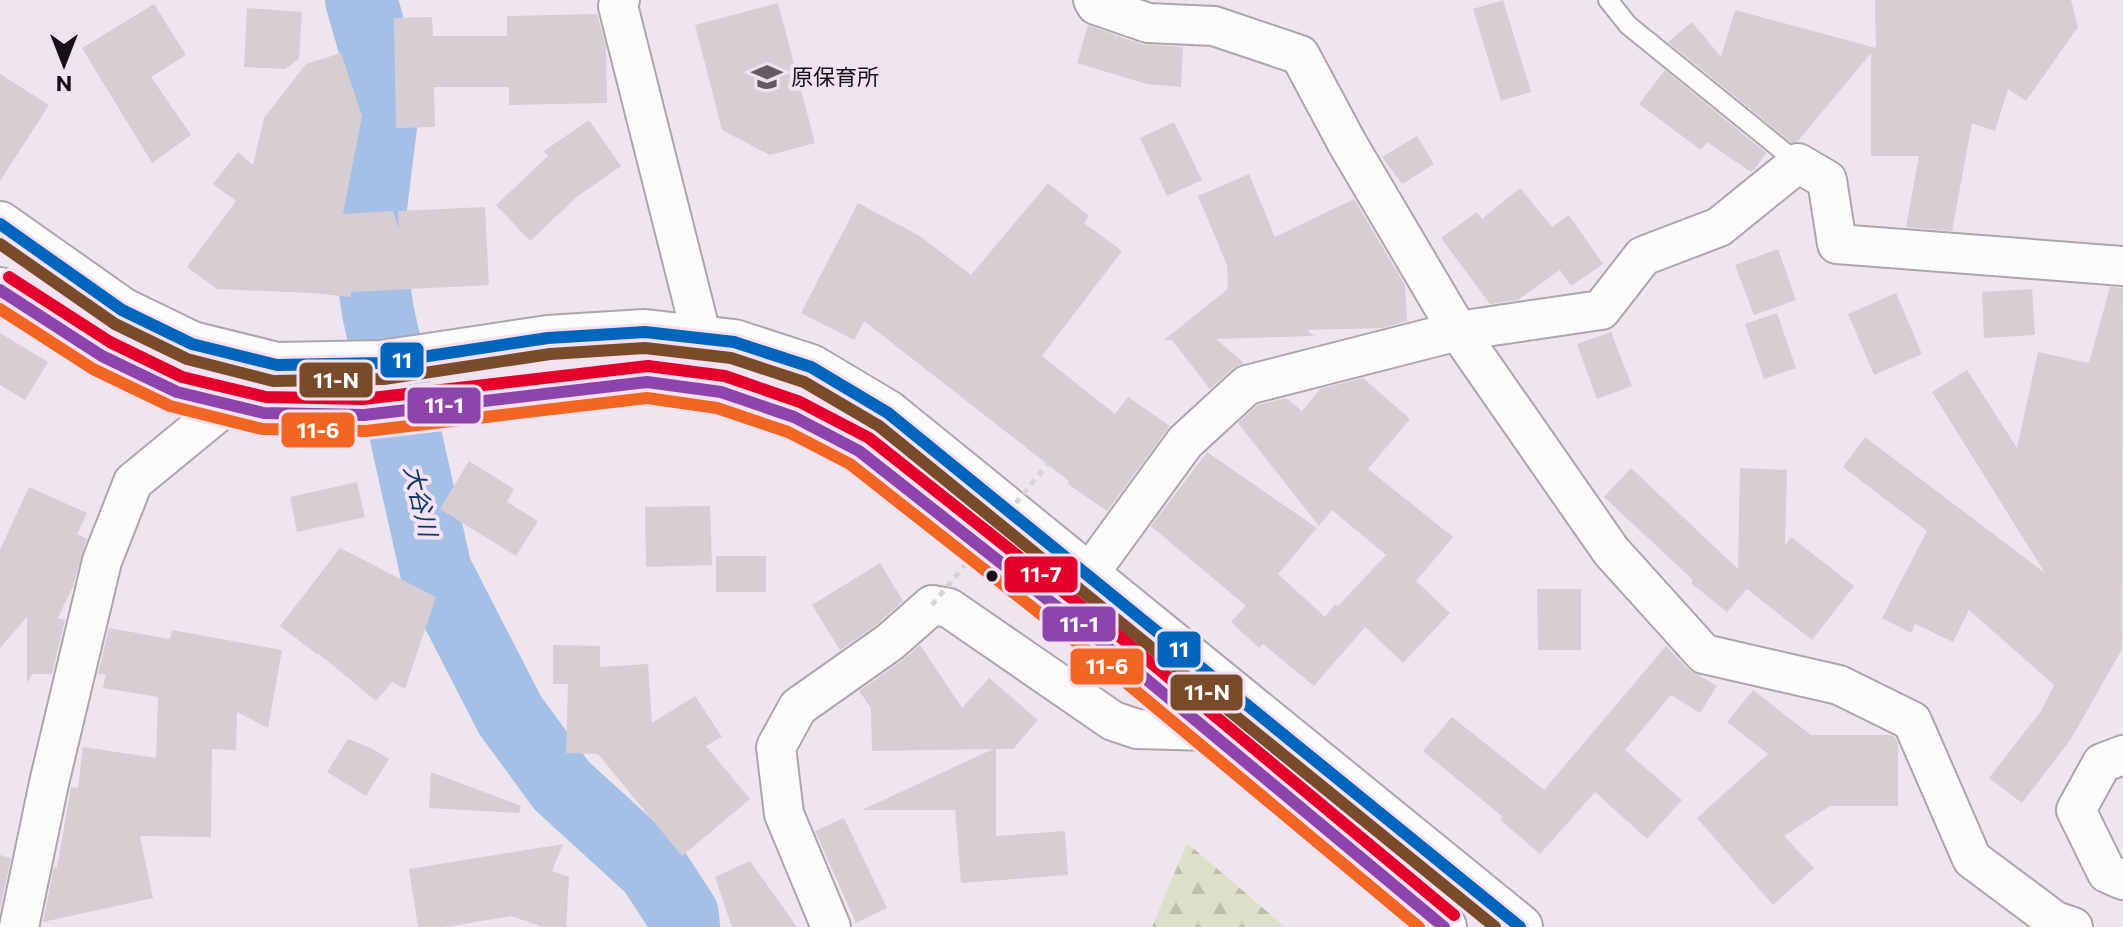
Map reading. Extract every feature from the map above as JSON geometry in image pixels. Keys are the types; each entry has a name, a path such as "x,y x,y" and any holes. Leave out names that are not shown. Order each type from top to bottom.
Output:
{"street":[{"path":"1093,0 1096,5 1148,23 1214,26 1300,55 1347,143 1458,331 1611,551 1704,654 1839,685 1912,721 1972,859 2055,921 2073,927"},
{"path":"623,2 702,338"},
{"path":"1088,575 1185,442 1247,385 1458,331 1601,310 1643,256 1719,227 1798,163 1827,180 1837,244 2123,266"},
{"path":"0,224 122,310 192,344 277,365 382,363 548,338 645,332 734,342 811,367 888,413 1520,927"},
{"path":"0,290 102,356 177,392 264,413 364,415 647,382 721,392 794,417 859,451 1104,644 1444,927"},
{"path":"19,927 49,783 102,561 133,482 228,404 345,398 393,374"},
{"path":"831,927 784,814 776,747 798,707 890,642 932,605 949,608 1113,721 1137,729 1209,731"},
{"path":"2123,755 2102,763 2076,810 2107,873 2123,880"}],"lane":[{"path":"1608,0 1628,25 1798,163"}],"path":[{"path":"932,605 1052,459"}],"green space":[{"path":"1187,843 1285,927 1152,927"}],"building":[{"path":"1503,0 1531,92 1501,101 1473,9"},
{"path":"1875,0 2071,0 2078,27 2026,101 2008,89 1995,131 1972,123 1952,231 1906,227 1919,156 1871,156 1871,53 1798,141 1792,143 1668,42 1692,22 1721,57 1735,10 1876,48"},
{"path":"778,3 815,143 770,155 722,130 695,25"},
{"path":"154,4 186,55 151,77 191,135 152,163 82,48"},
{"path":"247,8 302,12 299,59 285,69 244,67"},
{"path":"597,14 606,46 607,103 509,105 509,87 434,87 435,127 396,128 394,18 432,17 433,36 507,36 507,16"},
{"path":"1088,25 1141,44 1183,47 1181,87 1147,84 1077,63"},
{"path":"341,53 362,116 343,214 393,211 399,230 398,211 485,207 489,285 351,292 351,297 217,289 187,267 236,201 213,184 238,152 253,165 264,118 306,64"},
{"path":"1665,70 1766,153 1754,170 1751,172 1707,142 1701,150 1639,104"},
{"path":"0,74 49,105 0,181"},
{"path":"589,120 621,166 578,196 530,241 496,205 548,156 544,151"},
{"path":"1174,122 1202,180 1167,196 1140,138"},
{"path":"1417,136 1434,164 1402,184 1382,157"},
{"path":"1249,174 1275,237 1354,199 1405,285 1407,321 1382,328 1307,330 1314,336 1216,339 1244,363 1232,369 1210,389 1172,340 1164,340 1228,289 1227,265 1198,196"},
{"path":"1048,183 1089,216 1084,223 1122,251 1042,356 1115,414 1128,397 1170,426 1107,511 1068,484 1069,481 864,321 854,340 801,313 858,203 920,236 971,275"},
{"path":"1520,188 1552,227 1569,215 1603,264 1571,286 1560,270 1518,300 1490,304 1441,238 1477,212 1482,219"},
{"path":"1778,249 1796,300 1754,315 1735,265"},
{"path":"2110,287 2123,288 2122,649 2071,739 2022,803 1989,778 2041,711 2054,685 1969,610 1953,642 1915,624 1911,633 1882,618 1927,531 1843,467 1865,437 2045,573 1932,392 1967,370 2017,448 2038,352 2089,363"},
{"path":"2032,289 2035,335 1984,338 1982,292"},
{"path":"1896,293 1922,354 1874,375 1848,314"},
{"path":"1777,313 1796,368 1764,379 1745,324"},
{"path":"1611,332 1632,386 1597,399 1577,344"},
{"path":"0,333 48,362 25,400 0,385"},
{"path":"1363,378 1410,419 1368,469 1453,537 1416,581 1450,613 1403,663 1365,627 1314,686 1263,644 1259,648 1231,622 1246,606 1151,526 1207,452 1317,528 1278,574 1325,617 1386,555 1332,510 1319,526 1238,423 1258,405 1286,398 1302,411 1320,389"},
{"path":"469,461 514,489 507,502 538,521 516,556 440,509"},
{"path":"1631,468 1738,569 1740,468 1787,470 1785,545 1791,537 1854,586 1812,640 1747,589 1727,612 1691,583 1693,580 1604,497"},
{"path":"357,482 365,517 297,532 290,497"},
{"path":"29,487 87,513 77,534 87,539 73,586 58,618 65,620 52,674 32,674 27,684 27,617 0,648 0,550"},
{"path":"710,506 712,565 646,567 645,507"},
{"path":"340,548 436,597 405,689 392,682 376,701 280,626"},
{"path":"716,556 766,556 766,592 716,592"},
{"path":"880,563 903,601 840,650 812,605"},
{"path":"1537,589 1581,589 1581,650 1538,650"},
{"path":"109,628 170,639 172,630 282,650 268,728 237,712 236,750 212,749 211,837 140,836 153,898 43,922 54,867 57,868 71,787 78,788 83,747 156,758 158,697 103,688 106,674 98,674"},
{"path":"553,645 600,646 600,667 648,664 652,723 695,696 722,737 706,746 750,799 682,856 598,754 566,753 568,684 553,684"},
{"path":"920,645 962,708 989,678 1038,720 1013,749 996,749 996,836 1065,831 1068,875 961,883 955,810 862,810 993,749 872,751 871,708 859,691"},
{"path":"1666,646 1688,669 1717,686 1700,713 1671,695 1625,750 1682,800 1647,839 1595,792 1540,854 1500,820 1503,817 1423,751 1452,717 1544,790"},
{"path":"1753,690 1811,735 1890,735 1895,737 1898,744 1898,806 1830,806 1784,836 1814,868 1773,905 1697,818 1768,754 1727,722"},
{"path":"348,739 389,759 366,796 327,772"},
{"path":"431,772 521,806 519,813 429,808"},
{"path":"844,818 887,908 856,923 815,831"},
{"path":"563,844 552,871 569,877 566,927 543,927 511,916 445,927 418,927 409,869"},
{"path":"0,855 11,858 0,910"},
{"path":"750,861 797,927 732,927 715,877"}],"waterway":[{"name":"大谷川","path":"361,0 386,86 367,240 378,312 436,571 510,715 562,786 653,869 683,915 684,927"}],"transit line":[{"name":"11","path":"0,224 122,310 192,344 277,365 382,363 548,338 645,332 734,342 811,367 888,413 1520,927"},
{"name":"11-N","path":"0,244 115,324 187,359 273,381 384,379 550,354 645,348 731,358 804,382 879,426 1495,927"},
{"name":"11-7","path":"9,277 110,342 182,377 266,397 363,399 648,366 725,376 800,402 869,438 1114,632 1454,915"},
{"name":"11-1","path":"0,290 102,356 177,392 264,413 364,415 647,382 721,392 794,417 859,451 1104,644 1444,927"},
{"name":"11-6","path":"0,309 93,369 170,406 262,429 366,431 647,398 717,408 788,432 850,464 1094,656 1419,927"}],"place":[{"name":"原保育所","path":"767,77"}]}
